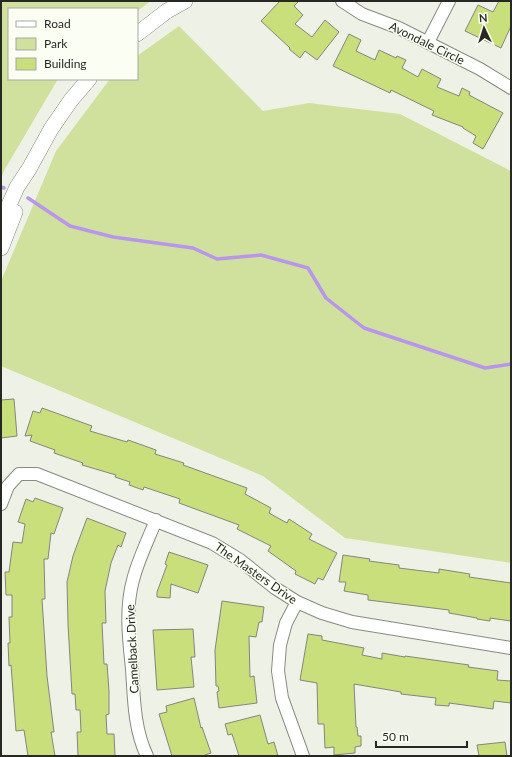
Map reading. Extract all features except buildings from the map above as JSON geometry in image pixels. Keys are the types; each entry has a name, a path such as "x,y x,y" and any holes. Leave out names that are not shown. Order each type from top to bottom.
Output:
{"street":[{"path":"138,33 167,11 185,1"},
{"name":"Avondale Circle","path":"342,1 362,14 399,28 428,42 480,69 511,88"},
{"path":"428,42 449,1"},
{"path":"1,223 17,188 51,129 71,100 88,80"},
{"path":"1,248 24,190 29,169"},
{"name":"The Masters Drive","path":"1,504 8,486 19,474 37,474 212,543 240,560 275,588 297,602 322,614 352,622 511,648"},
{"name":"Camelback Drive","path":"147,756 142,745 136,722 129,631 129,603 133,580 156,520"},
{"path":"297,602 284,630 280,645 278,672 282,698 303,756"}],"green space":[{"path":"1,1 151,1 138,10 138,8 8,8 8,80 57,80 1,178"},
{"path":"179,26 263,111 309,103 400,114 511,171 511,563 345,538 263,476 1,366 1,281 56,151 109,80 138,80 138,55"}],"waterway":[{"path":"28,198 70,226 113,237 193,248 217,259 261,255 308,268 326,298 364,328 485,368 511,364"}]}
